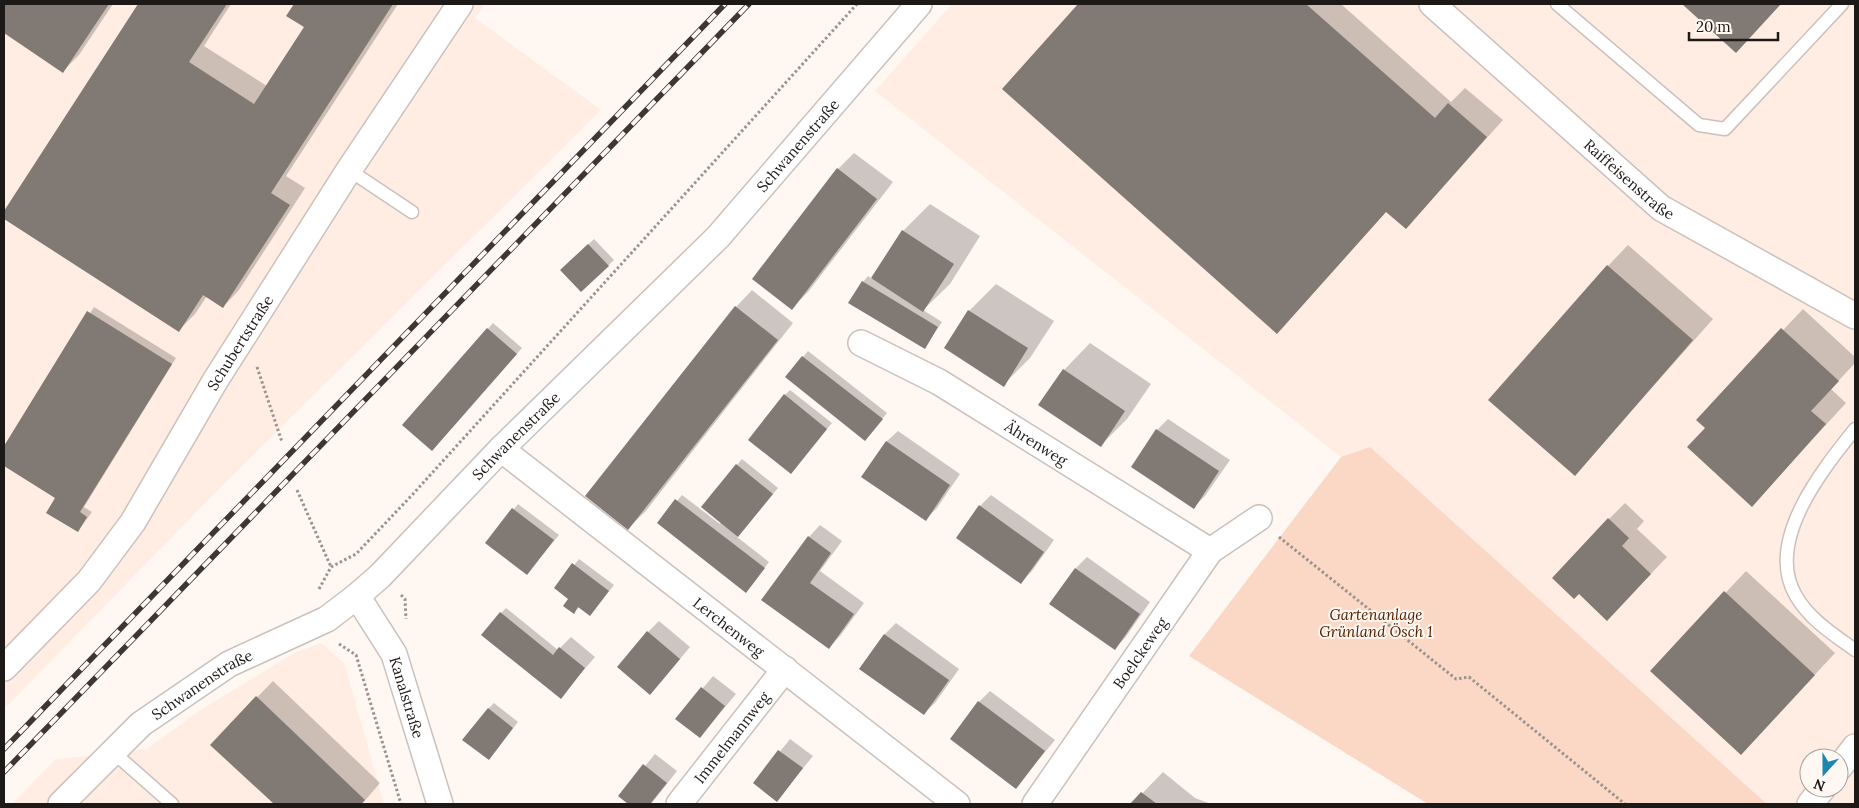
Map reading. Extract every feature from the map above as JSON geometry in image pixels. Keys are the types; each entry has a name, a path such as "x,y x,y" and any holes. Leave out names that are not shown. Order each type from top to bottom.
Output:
{"street":[{"name":"Schubertstraße","path":"4,668 89,580 133,522 215,381 349,170 460,4"},
{"name":"Schwanenstraße","path":"61,804 141,724 229,664 327,619 380,576 501,449 718,237 919,4"},
{"name":"Raiffeisenstraße","path":"1432,4 1661,208 1855,316"},
{"name":"Ährenweg","path":"861,343 940,382 1210,551"},
{"name":"Lerchenweg","path":"501,449 957,804"},
{"name":"Boelckeweg","path":"1035,804 1210,551 1259,518"},
{"name":"Kanalstraße","path":"357,596 394,654 440,804"},
{"name":"Immelmannweg","path":"679,804 784,669"}],"lane":[{"path":"1557,4 1699,125 1725,130 1842,4"},
{"path":"349,170 412,212"},
{"path":"1855,429 1830,460 1808,494 1793,528 1787,557 1789,581 1796,597 1808,613 1823,627 1855,650"},
{"path":"113,752 172,804"}],"path":[{"path":"316,595 331,567 356,554 413,494 858,4"},
{"path":"238,345 257,366 282,442"},
{"path":"297,490 331,567"},
{"path":"1259,518 1288,545 1456,679 1469,677 1625,804"},
{"path":"405,599 406,623"},
{"path":"338,643 356,655 401,804"}],"shaded area":[{"path":"4,4 485,4 475,18 601,110 213,495 4,709"},
{"path":"952,4 1855,4 1855,804 1767,804 1370,448 1341,457 875,91"},
{"path":"321,643 344,663 384,804 12,804 55,760 147,749 199,711 294,653"}],"green space":[{"name":"Gartenanlage Grünland Ösch 1","path":"1370,447 1767,804 1428,804 1189,656 1341,457"}],"building":[{"path":"4,4 109,4 63,73 4,33"},
{"path":"138,4 227,4 189,62 254,104 304,27 286,16 294,4 393,4 271,193 290,205 223,308 203,295 179,332 4,219 4,211"},
{"path":"1078,4 1306,4 1435,118 1448,103 1487,137 1406,229 1386,212 1277,334 1002,89"},
{"path":"1682,4 1781,4 1736,53"},
{"path":"837,168 877,199 792,310 752,279"},
{"path":"902,230 954,264 923,312 871,278"},
{"path":"588,244 609,266 581,292 560,270"},
{"path":"1607,265 1693,340 1575,476 1488,400"},
{"path":"862,281 938,327 925,349 848,303"},
{"path":"735,306 778,340 628,530 585,496"},
{"path":"968,310 1028,348 1004,387 944,348"},
{"path":"87,311 172,364 80,512 87,517 78,532 46,513 55,498 4,466 4,446"},
{"path":"487,328 517,354 432,451 402,425"},
{"path":"1781,328 1839,381 1811,411 1826,424 1752,507 1687,447 1705,428 1696,420"},
{"path":"802,356 883,419 865,441 785,377"},
{"path":"1063,369 1125,411 1101,447 1038,405"},
{"path":"784,394 827,429 791,474 748,440"},
{"path":"1156,429 1219,471 1194,509 1131,467"},
{"path":"886,441 950,485 926,521 861,477"},
{"path":"736,464 773,494 738,537 701,507"},
{"path":"675,499 765,568 746,593 657,523"},
{"path":"979,505 1044,552 1021,584 956,538"},
{"path":"512,508 554,540 527,575 485,543"},
{"path":"1608,518 1629,538 1622,546 1651,574 1607,621 1579,594 1574,599 1552,578"},
{"path":"808,536 831,553 810,583 854,614 829,649 761,600"},
{"path":"572,563 609,591 590,616 578,607 574,614 563,606 568,599 554,588"},
{"path":"1075,568 1140,614 1115,650 1049,604"},
{"path":"1724,591 1815,675 1741,755 1650,671"},
{"path":"500,612 553,655 559,647 585,668 561,699 481,635"},
{"path":"647,631 680,659 650,695 617,667"},
{"path":"884,634 949,680 924,715 859,669"},
{"path":"701,687 725,706 700,738 675,719"},
{"path":"256,696 365,800 361,804 274,804 210,745"},
{"path":"978,701 1045,751 1016,789 950,739"},
{"path":"488,708 513,728 489,760 462,740"},
{"path":"778,750 803,768 777,802 753,783"},
{"path":"643,764 667,783 650,804 628,804 618,796"},
{"path":"1141,792 1157,804 1130,804"}],"railway":[{"path":"4,749 725,4"},
{"path":"4,772 749,4"}]}
